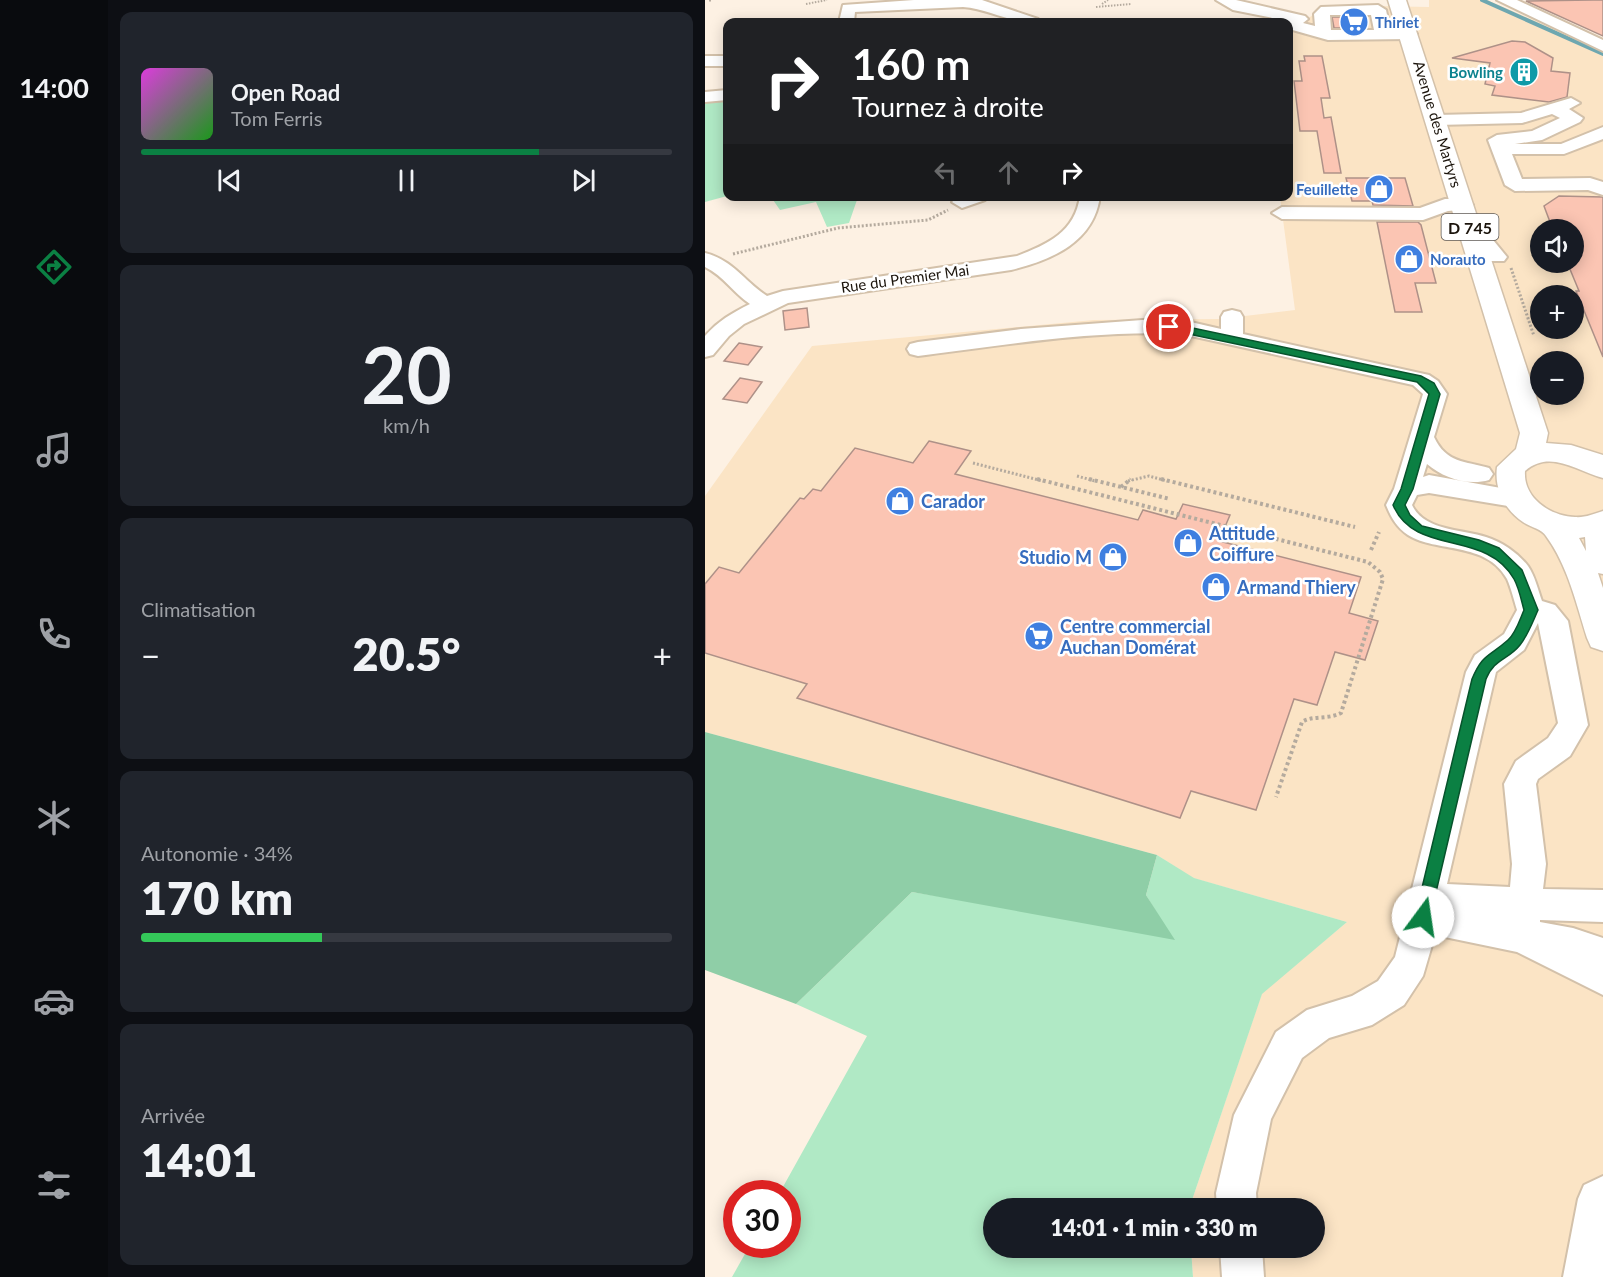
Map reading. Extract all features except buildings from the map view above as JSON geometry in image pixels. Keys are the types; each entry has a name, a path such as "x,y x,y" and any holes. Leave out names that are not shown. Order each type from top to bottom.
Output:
{"main road":[{"name":"Avenue des Martyrs","path":"1397,0 1503,258 1532,351"},
{"name":"Avenue des Martyrs","path":"1417,0 1447,120 1466,214 1534,433 1534,445 1518,476"},
{"path":"1549,405 1559,435 1590,462"},
{"path":"1590,462 1561,452 1518,476 1531,514 1555,524 1586,527 1601,523 1603,563"},
{"path":"1555,524 1581,569 1603,638"}],"street":[{"path":"1224,0 1237,7 1274,18"},
{"path":"1316,0 1294,24 1323,33 1409,33"},
{"path":"1505,0 1603,46"},
{"path":"847,18 848,8 976,3 1020,18"},
{"path":"910,5 910,18"},
{"path":"1323,33 1322,14 1326,10 1378,10 1383,34"},
{"path":"705,61 723,61"},
{"path":"705,97 723,95"},
{"path":"1447,120 1522,118 1553,108 1576,109 1603,132 1564,149 1501,149"},
{"path":"1576,109 1536,136 1497,140 1515,185 1590,184 1603,189"},
{"path":"1523,169 1565,168 1557,149"},
{"name":"Rue du Premier Mai","path":"705,350 736,319 783,297 814,290 1011,264 1036,257 1064,242 1077,230 1090,207 1091,201"},
{"path":"1282,213 1423,214 1432,210 1454,222 1466,214 1503,258"},
{"path":"709,260 726,269 746,292 765,305"},
{"path":"918,349 1021,336 1156,326 1232,328 1421,380 1430,386 1435,394 1407,489 1399,505 1410,525 1479,544 1494,552 1518,573 1531,610 1515,642 1485,663 1481,672 1411,964 1391,993 1359,1012 1320,1023 1289,1045 1253,1115 1236,1198"},
{"path":"1422,437 1427,452 1454,470 1477,474 1518,476"},
{"path":"1407,489 1429,484 1518,476"},
{"path":"1523,920 1529,864 1520,784 1522,776 1559,747 1573,725 1554,621 1545,612 1531,610"},
{"path":"1529,864 1540,885 1552,896 1588,906"},
{"path":"1426,908 1523,920 1588,906"},
{"path":"1523,920 1549,938 1603,955"},
{"path":"1523,920 1603,978"},
{"path":"1584,1277 1598,1199 1603,1196"},
{"path":"1242,1258 1243,1277"}],"path":[{"path":"806,4 827,0"},
{"path":"1102,5 1101,3 1108,0"},
{"path":"1096,7 1131,4"},
{"path":"709,260 838,228 928,220 966,201"},
{"path":"1503,258 1532,351"},
{"path":"973,463 1368,562 1380,572 1383,579 1374,612 1341,712 1329,719 1308,718 1302,722 1276,797"},
{"path":"1077,476 1170,499"},
{"path":"1121,487 1124,483 1137,477 1149,476 1355,527"},
{"path":"1371,550 1379,532"}],"shaded area":[{"path":"1429,0 1487,0 1603,50 1603,1277 1193,1277 1192,1258 1325,1258 1325,1198 1193,1198 1262,993 1347,922 1193,878 1157,855 705,732 705,496 812,346 1094,320 1220,319 1295,310 1281,201 1293,201 1293,31 1325,5 1429,7"}],"green space":[{"path":"723,99 723,197 705,202 705,100"},
{"path":"774,201 857,201 849,223 827,227 816,202 780,210"},
{"path":"705,732 1157,855 1146,895 1175,940 912,892 796,1004 705,970"},
{"path":"1157,855 1194,878 1347,922 1262,994 1193,1198 983,1198 983,1258 1192,1258 1193,1277 732,1277 743,1258 801,1258 801,1180 787,1180 867,1036 796,1004 912,892 1169,933 1146,895"}],"waterway":[{"path":"1482,0 1603,54"}],"place":[{"name":"Thiriet","path":"1354,22"},
{"name":"Bowling","path":"1524,72"},
{"name":"Feuillette","path":"1379,189"},
{"name":"Norauto","path":"1409,259"},
{"name":"Carador","path":"900,501"},
{"name":"Attitude Coiffure","path":"1188,543"},
{"name":"Studio M","path":"1113,557"},
{"name":"Armand Thiery","path":"1216,587"},
{"name":"Centre commercial Auchan Domérat","path":"1039,636"}],"route":[{"path":"1169,327 1182,327 1421,380 1430,386 1435,394 1407,489 1399,505 1405,518 1410,525 1418,529 1479,544 1494,552 1518,573 1531,610 1515,642 1485,663 1481,672 1423,917"}]}
